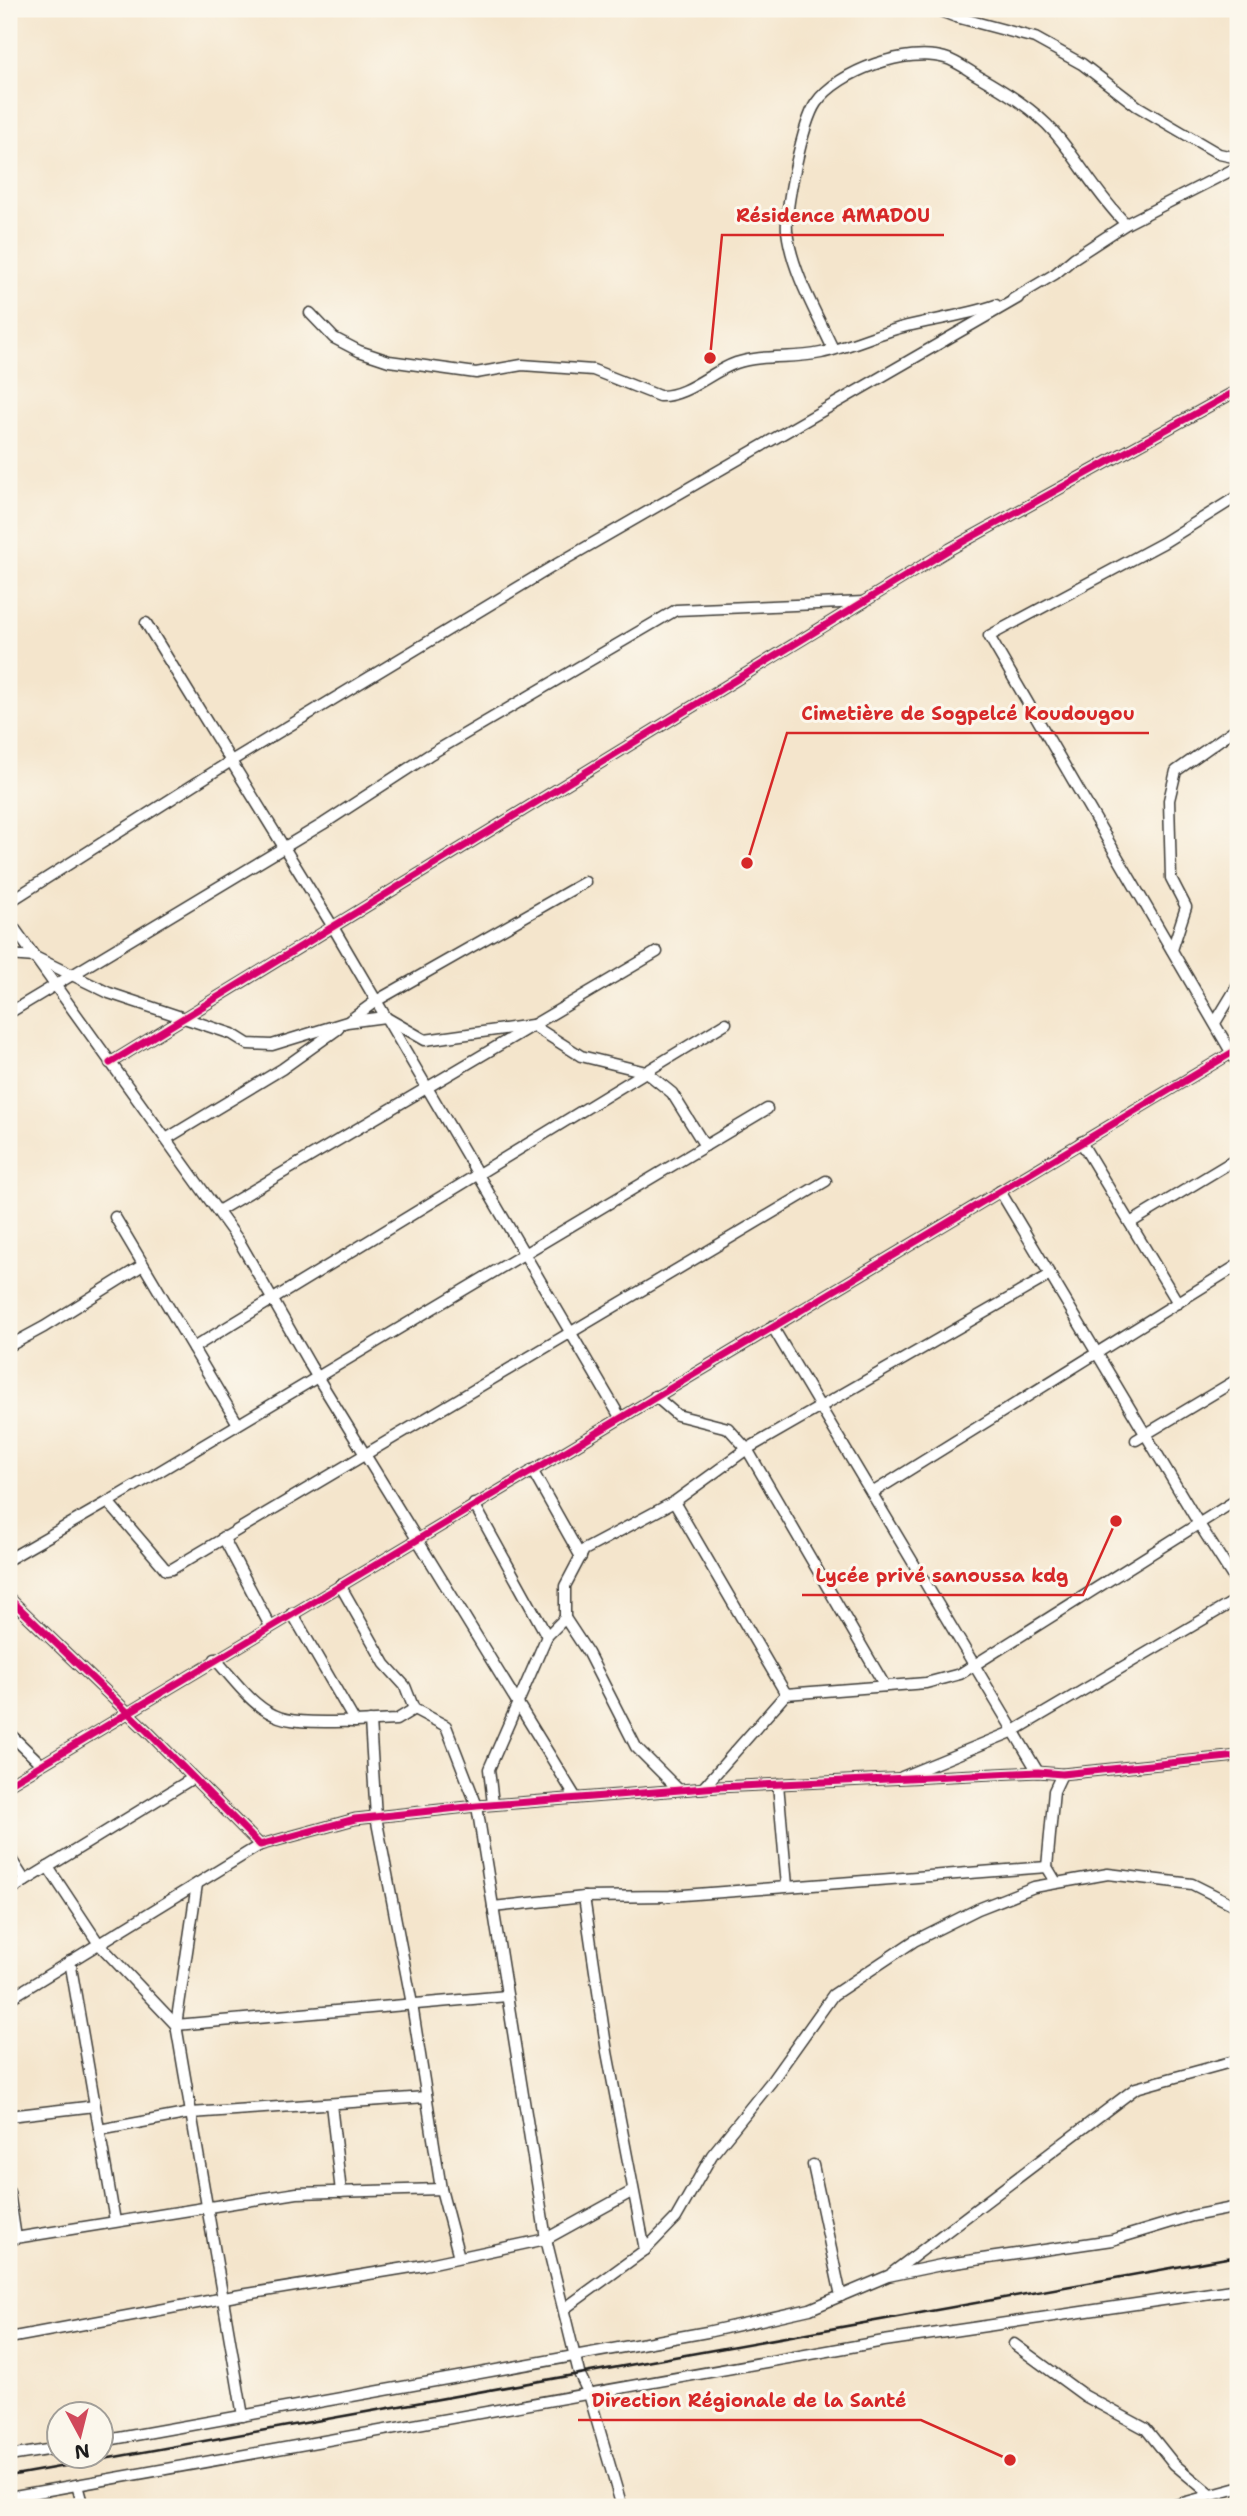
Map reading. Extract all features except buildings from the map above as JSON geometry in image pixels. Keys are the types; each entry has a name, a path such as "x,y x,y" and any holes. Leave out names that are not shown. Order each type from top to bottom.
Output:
{"street":[{"path":"935,9 1035,38 1082,64 1137,106 1219,154 1238,158"},
{"path":"833,349 796,268 787,230 790,196 801,145 816,103 836,83 878,62 914,54 946,58 1009,94 1053,131 1100,195 1126,223"},
{"path":"9,902 231,761 556,564 1018,298 1126,223 1238,167"},
{"path":"310,313 334,338 359,351 389,361 476,373 522,365 593,370 659,396 668,396 682,392 734,364 751,359 797,357 833,349 905,326 980,311 1018,298"},
{"path":"110,1063 950,550 1238,390"},
{"path":"1238,496 1163,543 989,636 1215,1023 1235,1050 1238,1064"},
{"path":"9,1013 284,847 429,755 676,610 864,602"},
{"path":"146,623 333,927 620,1417"},
{"path":"1172,950 1186,907 1171,878 1170,800 1176,771 1238,727"},
{"path":"166,1139 282,1069 376,1001 585,882"},
{"path":"9,921 239,1241 317,1377 576,1798"},
{"path":"218,1211 657,953"},
{"path":"9,955 35,957 109,993 232,1034 248,1044 272,1045 347,1022 385,1017 425,1040 532,1025 581,1056 646,1072 672,1093 705,1146"},
{"path":"1215,1023 1238,985"},
{"path":"193,1348 726,1023"},
{"path":"9,1784 1235,1050"},
{"path":"9,1559 767,1109"},
{"path":"1081,1142 1178,1303"},
{"path":"1130,1223 1238,1158"},
{"path":"107,1502 166,1570 172,1569 826,1181"},
{"path":"1000,1191 1238,1585"},
{"path":"115,1217 238,1424"},
{"path":"9,1346 144,1265"},
{"path":"872,1493 1238,1265"},
{"path":"680,1790 636,1747 588,1653 565,1618 565,1586 584,1550 674,1502 747,1449 1050,1275"},
{"path":"772,1326 1038,1772"},
{"path":"1136,1440 1238,1379"},
{"path":"655,1396 677,1415 728,1429 747,1449 885,1686"},
{"path":"532,1470 581,1557"},
{"path":"703,1788 786,1694 926,1683 960,1674 1238,1499"},
{"path":"674,1502 786,1694"},
{"path":"474,1504 547,1636"},
{"path":"223,1537 271,1626"},
{"path":"340,1585 385,1664 405,1686 414,1709 446,1726 477,1806 546,2239 579,2373 589,2395 622,2507"},
{"path":"9,1598 260,1845"},
{"path":"895,1780 1014,1731 1238,1599"},
{"path":"292,1613 355,1722"},
{"path":"493,1804 489,1769 547,1636 565,1618"},
{"path":"215,1659 251,1698 272,1715 287,1720 396,1720 414,1709"},
{"path":"370,1721 376,1817 412,2004 441,2189 460,2257"},
{"path":"9,1734 41,1764"},
{"path":"9,1999 260,1845 355,1819 493,1804 703,1788 1038,1772 1062,1774 1238,1756"},
{"path":"1056,1882 1047,1867 1054,1791 1062,1774"},
{"path":"9,1891 193,1778"},
{"path":"778,1784 787,1886"},
{"path":"9,1856 25,1881"},
{"path":"48,1867 99,1944 176,2025"},
{"path":"493,1907 584,1898 670,1896 1047,1867"},
{"path":"564,2309 646,2250 676,2218 712,2155 771,2082 833,1995 914,1941 978,1909 1034,1887 1108,1874 1192,1884 1238,1907"},
{"path":"197,1884 176,2025 243,2416"},
{"path":"584,1898 607,2052 646,2250"},
{"path":"70,1961 115,2221"},
{"path":"176,2025 507,1996"},
{"path":"888,2276 1136,2088 1238,2060"},
{"path":"99,2130 191,2113 426,2097"},
{"path":"331,2104 341,2192"},
{"path":"9,2116 95,2106"},
{"path":"813,2165 841,2296"},
{"path":"9,2192 13,2239 297,2193 441,2189"},
{"path":"9,2338 224,2297 460,2257 546,2239 633,2191"},
{"path":"116,2439 758,2321 810,2309 888,2276 1112,2240 1192,2216 1238,2207"},
{"path":"9,2497 884,2341 1238,2289"},
{"path":"1014,2344 1085,2396 1146,2429 1174,2464 1211,2496"},
{"path":"9,2456 46,2450"},
{"path":"77,2485 83,2507"},
{"path":"1168,2507 1238,2488"}],"railway":[{"path":"9,2476 1238,2256"}],"cycle path":[{"path":"110,1063 950,549 1238,390"},
{"path":"9,1784 1238,1049"},
{"path":"9,1598 260,1845 355,1819 477,1806 718,1787 1038,1772 1062,1774 1238,1756"}],"place":[{"name":"Résidence AMADOU","path":"710,358"},
{"name":"Cimetière de Sogpelcé Koudougou","path":"747,863"},
{"name":"Lycée privé sanoussa kdg","path":"1116,1521"},
{"name":"Direction Régionale de la Santé","path":"1010,2460"}]}
